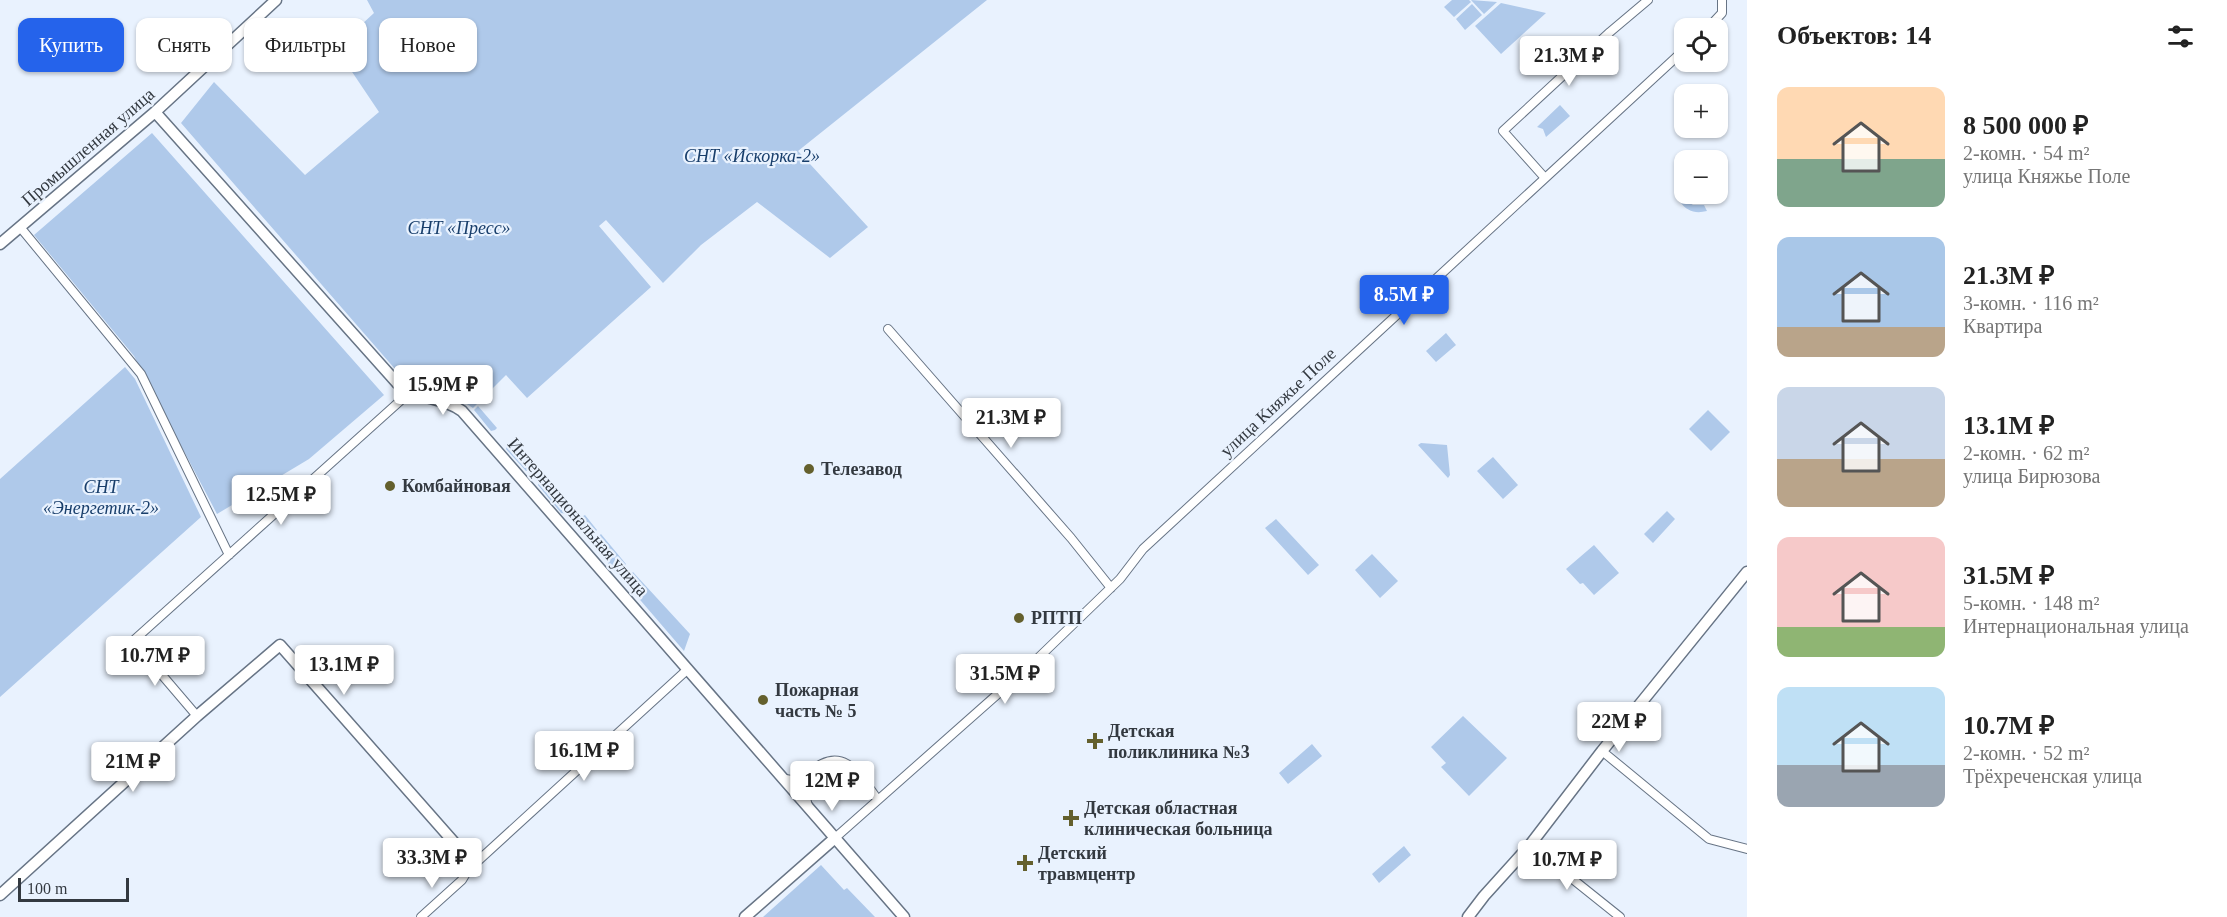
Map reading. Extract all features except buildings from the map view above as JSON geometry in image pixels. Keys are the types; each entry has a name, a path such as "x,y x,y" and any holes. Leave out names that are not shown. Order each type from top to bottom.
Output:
{"street":[{"name":"Промышленная улица","path":"0,244 155,112 276,0"},
{"path":"1545,178 1503,132 1610,32 1648,0"},
{"path":"1719,18 1723,7 1722,0"},
{"name":"улица Княжье Поле","path":"1111,588 1143,549 1674,59"},
{"name":"Интернациональная улица","path":"155,112 397,383 411,392 448,403 462,411 836,838"},
{"path":"20,227 141,374 229,555"},
{"path":"745,917 1035,661 1111,588 1071,538 888,329"},
{"path":"197,716 133,641 411,392"},
{"path":"1468,917 1530,845 1602,751 1747,572"},
{"path":"0,895 197,716 280,645 474,865"},
{"path":"421,917 462,880 474,865 688,669"},
{"path":"1602,751 1709,839 1747,849"},
{"path":"808,806 805,792 807,778 815,767 822,763 847,764 858,774 878,800"},
{"path":"785,779 800,781 807,778"},
{"path":"836,838 904,917"},
{"path":"1530,845 1620,917"}],"green space":[{"name":"СНТ «Пресс»","path":"367,0 987,0 798,151 868,227 830,258 757,202 701,245 663,283 606,220 599,226 651,287 527,398 506,375 473,408 447,391 414,385 402,377 181,123 214,82 305,175 379,112 352,72 367,72 367,19 374,13"},
{"path":"1452,0 1471,2 1454,17 1444,7"},
{"path":"1471,0 1497,2 1484,14"},
{"path":"1501,3 1546,13 1501,54 1475,26"},
{"path":"1472,4 1482,15 1465,30 1456,19"},
{"path":"1560,105 1570,116 1546,137 1543,129 1537,127"},
{"path":"152,133 384,395 309,459 217,514 134,356 34,235"},
{"path":"1682,204 1704,205 1707,211 1695,212"},
{"path":"1446,333 1456,345 1436,362 1426,351"},
{"name":"СНТ «Энергетик-2»","path":"125,367 135,379 201,517 0,697 0,479"},
{"path":"478,406 497,428 495,430 491,431 474,410"},
{"path":"1708,410 1730,432 1711,451 1689,429"},
{"path":"508,443 531,466 529,471 526,471 506,449"},
{"path":"1421,443 1447,445 1450,475 1448,478 1418,445"},
{"path":"1493,457 1518,485 1503,499 1477,471"},
{"path":"542,477 570,510 568,514 561,513 538,485"},
{"path":"1667,511 1675,519 1653,543 1644,534"},
{"path":"585,515 597,530 587,539 575,525 576,520"},
{"path":"1276,519 1319,565 1308,575 1265,528"},
{"path":"601,534 626,564 617,574 591,543"},
{"path":"1594,545 1619,573 1594,595 1566,569"},
{"path":"1372,554 1398,581 1380,598 1355,570"},
{"path":"633,572 690,634 684,651 623,580"},
{"path":"1463,716 1507,758 1469,796 1441,767 1446,763 1431,747"},
{"path":"1312,744 1322,756 1288,784 1279,773"},
{"path":"1404,846 1411,855 1379,883 1372,874"},
{"path":"821,865 844,890 847,888 875,917 763,917"}],"place":[{"name":"Телезавод","path":"809,469"},
{"name":"Комбайновая","path":"390,486"},
{"name":"РПТП","path":"1019,618"},
{"name":"Пожарная часть № 5","path":"763,700"},
{"name":"Детская поликлиника №3","path":"1095,741"},
{"name":"Детская областная клиническая больница","path":"1071,818"},
{"name":"Детский травмцентр","path":"1025,863"}],"park label":[{"name":"СНТ «Искорка-2»","path":"752,156"}]}
